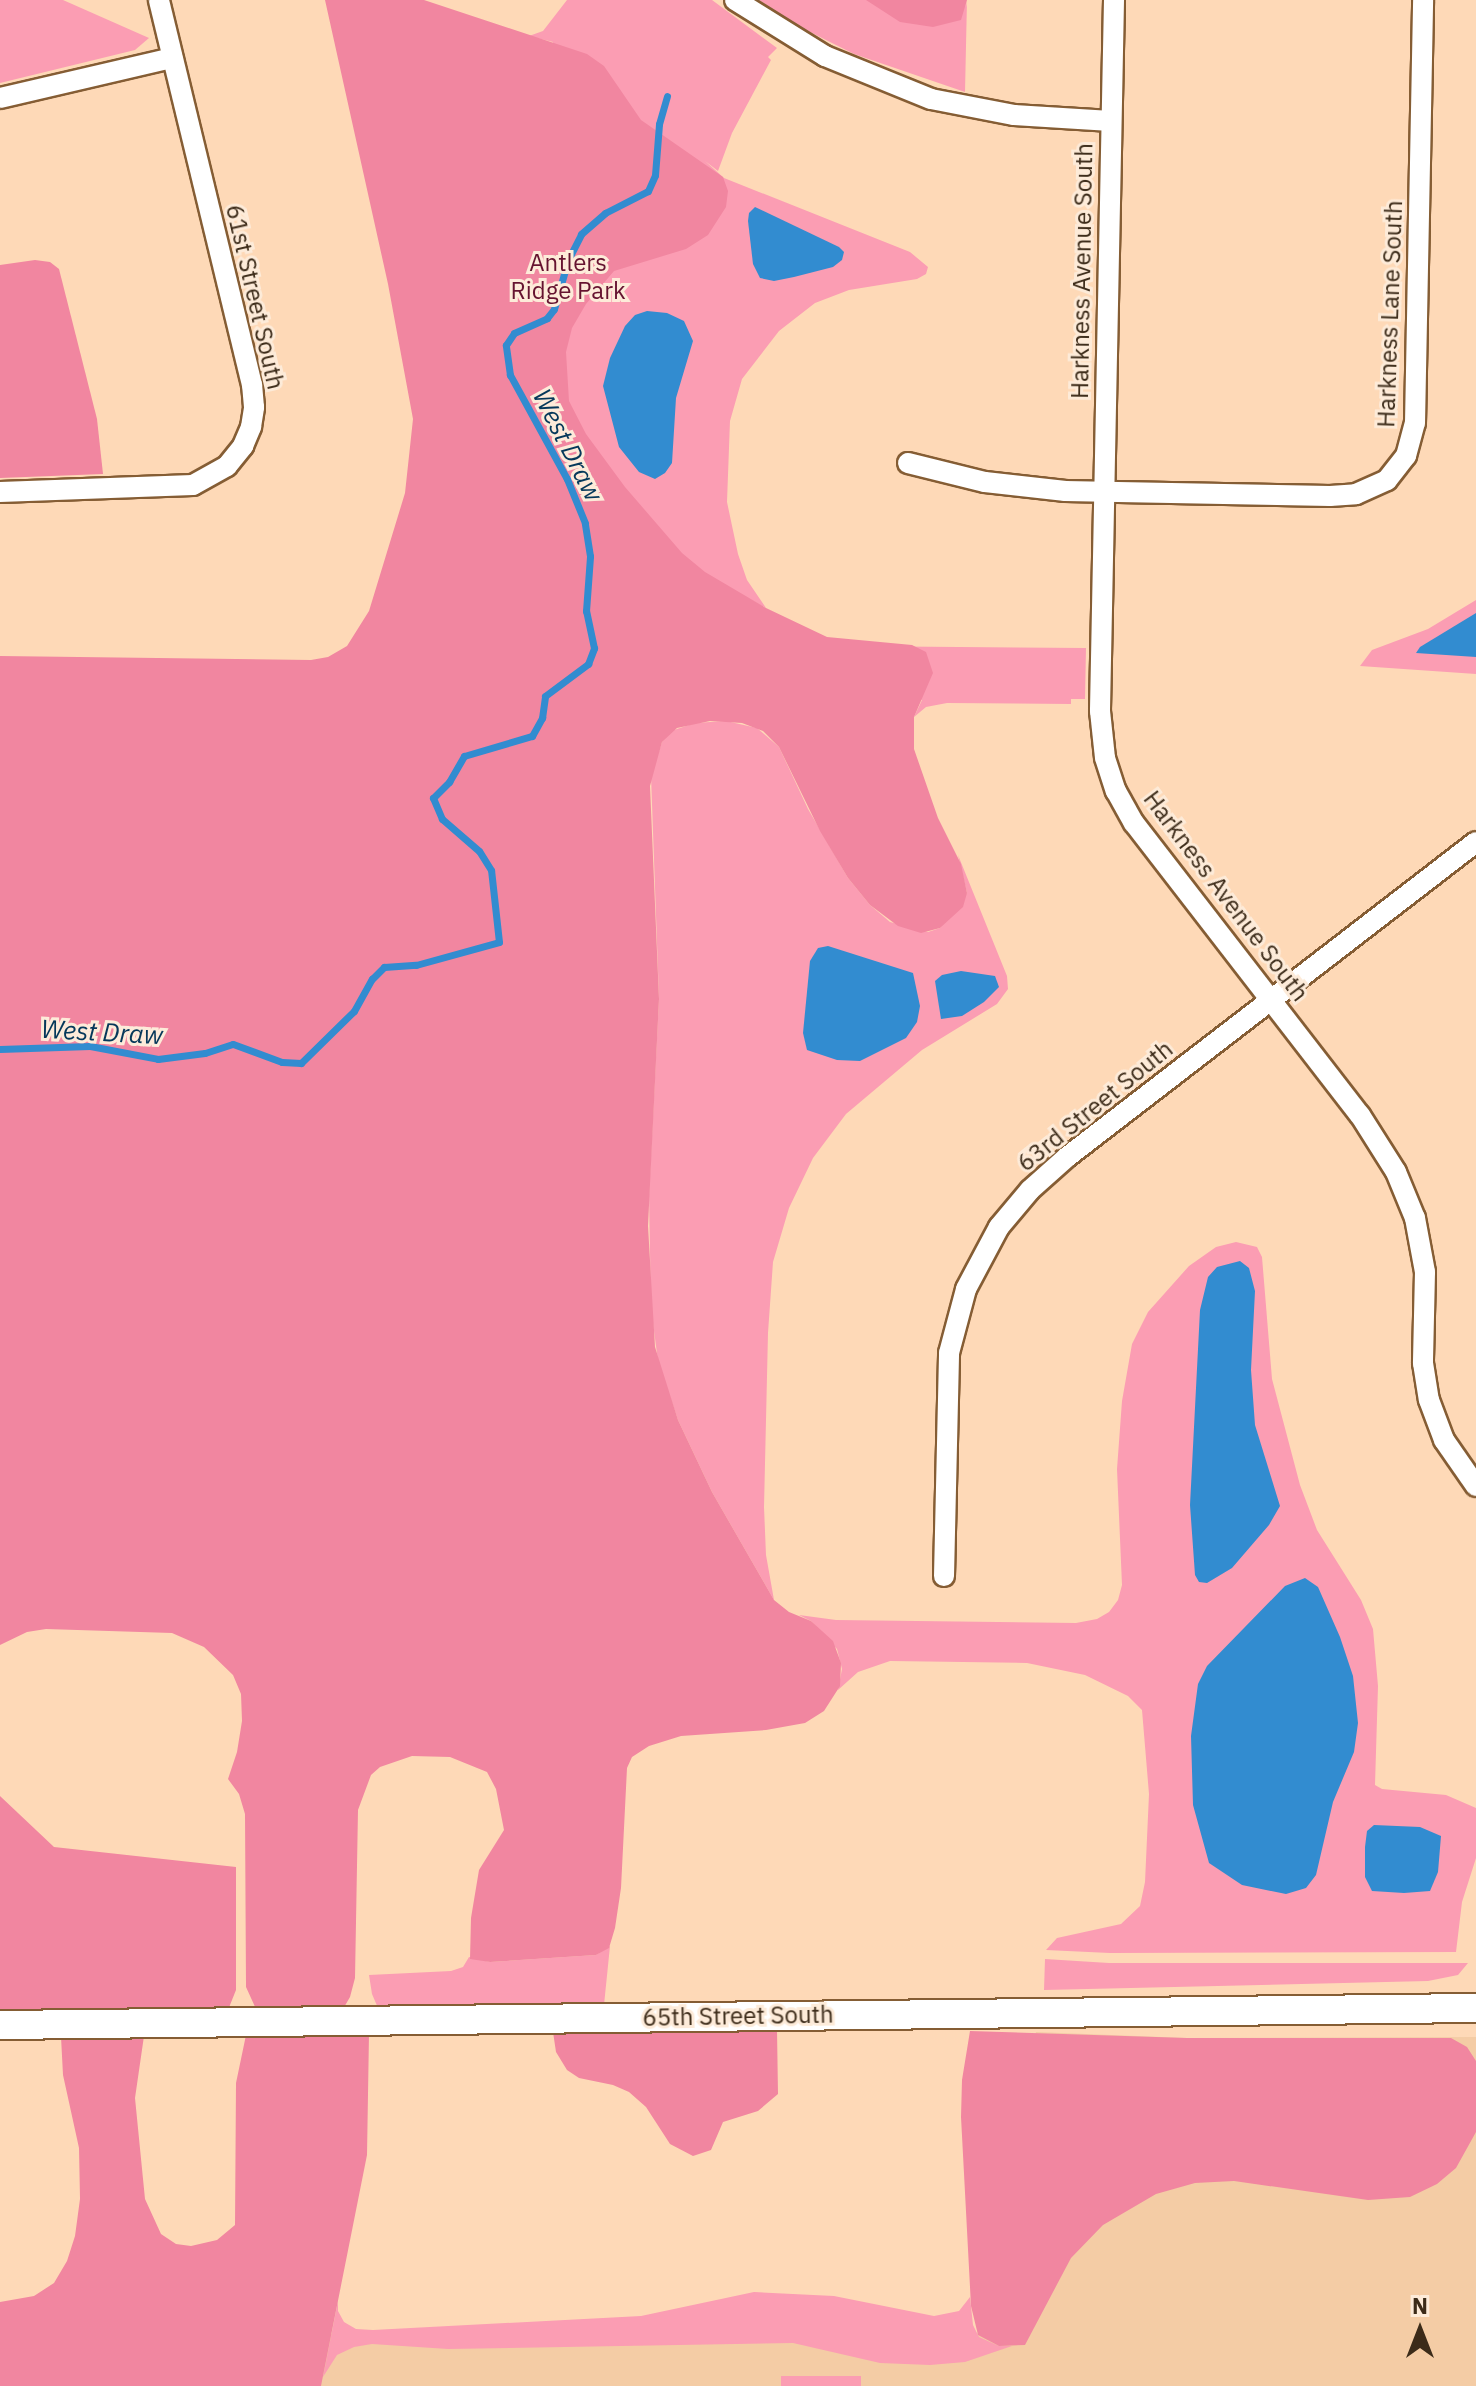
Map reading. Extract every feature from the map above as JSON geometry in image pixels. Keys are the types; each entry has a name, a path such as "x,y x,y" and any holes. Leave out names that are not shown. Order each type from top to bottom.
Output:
{"street":[{"name":"61st Street South","path":"0,492 188,487 224,468 248,435 254,407 252,385 159,0"},
{"path":"735,0 812,50 871,77 931,99 1023,116 1111,121"},
{"name":"Harkness Avenue South","path":"1114,0 1100,711 1108,769 1134,823 1373,1133 1407,1194 1425,1272 1423,1363 1429,1400 1444,1440 1476,1486"},
{"name":"Harkness Lane South","path":"908,463 1003,485 1104,491 1356,494 1383,483 1403,462 1412,441 1415,418 1423,0"},
{"path":"0,98 172,58"},
{"name":"63rd Street South","path":"944,1576 949,1353 966,1289 989,1243 1010,1212 1043,1178 1476,842"},
{"name":"65th Street South","path":"0,2025 1476,2008"}],"shaded area":[{"path":"1036,2032 1187,2038 1476,2037 1476,2386 239,2386 239,2334 984,2333"}],"green space":[{"path":"0,0 63,0 149,38 135,50 0,83"},
{"name":"Antlers Ridge Park","path":"325,0 424,0 587,54 604,66 641,120 723,177 728,191 726,207 708,235 686,249 614,271 586,304 572,328 566,352 569,401 586,434 625,487 682,553 705,572 766,608 827,637 912,645 926,652 933,673 914,717 914,749 938,818 961,864 967,893 963,907 940,928 921,933 898,926 870,905 848,878 820,831 779,747 763,731 742,723 710,721 677,728 662,742 650,786 659,999 648,1226 655,1347 678,1420 712,1492 774,1600 789,1612 811,1621 833,1641 841,1663 840,1686 824,1711 805,1723 766,1730 681,1736 649,1746 632,1757 627,1768 621,1888 615,1928 609,1948 596,1955 490,1962 470,1959 471,1918 479,1870 504,1830 496,1789 487,1772 450,1757 412,1756 380,1767 371,1775 358,1810 355,1978 350,1997 343,2009 256,2009 246,1987 245,1814 239,1794 228,1779 237,1752 242,1721 241,1694 233,1675 204,1647 172,1633 46,1629 27,1632 0,1645 0,656 311,660 328,657 347,646 369,611 405,493 413,419 388,284"},
{"name":"Antlers Ridge Park","path":"567,0 712,0 777,48 768,57 771,60 732,133 718,171 705,161 724,178 910,252 928,267 926,274 917,279 849,290 815,303 779,331 742,379 730,421 727,502 747,580 766,608 730,588 734,598 841,646 1086,648 1085,699 1071,699 1071,704 947,703 926,707 914,717 922,700 429,448 553,42 529,36 543,31"},
{"path":"759,0 965,0 966,7 967,0 965,92 854,54 798,26"},
{"path":"866,0 967,0 961,20 933,27 900,22"},
{"path":"35,260 50,262 59,269 97,419 103,474 0,478 0,265"},
{"path":"1476,600 1476,674 1360,666 1372,650 1428,629"},
{"path":"726,721 757,728 779,747 808,809 848,878 870,905 890,922 928,932 940,928 967,893 958,855 1007,976 1008,989 997,1004 922,1050 846,1114 813,1158 789,1208 773,1262 768,1333 764,1507 766,1555 774,1600 712,1492 678,1420 658,1361 651,1308 649,1195 659,999 651,776 662,742 671,731 695,723"},
{"path":"1236,1242 1257,1247 1262,1257 1272,1379 1300,1485 1317,1530 1361,1600 1373,1629 1378,1686 1375,1785 1382,1789 1446,1795 1476,1808 1476,1858 1462,1902 1456,1952 1110,1953 1046,1950 1057,1938 1121,1924 1140,1906 1145,1882 1149,1794 1142,1710 1128,1696 1085,1675 1027,1663 890,1661 858,1672 838,1690 842,1669 837,1649 811,1621 799,1615 836,1620 1076,1623 1097,1619 1109,1612 1118,1600 1122,1585 1117,1469 1122,1401 1132,1344 1148,1312 1189,1266 1216,1247"},
{"path":"0,1796 54,1847 236,1867 236,1990 228,2010 0,2012"},
{"path":"610,1946 604,2005 378,2008 372,1994 369,1975 451,1971 463,1967 469,1957 490,1962 596,1955"},
{"path":"1045,1959 1109,1963 1468,1963 1458,1975 1428,1981 1044,1990"},
{"path":"777,2030 778,2094 758,2111 723,2122 711,2150 693,2156 670,2144 646,2107 629,2092 613,2085 579,2078 567,2070 556,2052 553,2032"},
{"path":"970,2031 1187,2038 1451,2038 1467,2047 1476,2061 1476,2132 1456,2168 1437,2184 1410,2197 1368,2200 1234,2181 1195,2183 1156,2194 1103,2225 1071,2258 1025,2345 999,2346 978,2335 971,2306 961,2117 962,2080"},
{"path":"369,2034 367,2155 321,2386 0,2386 0,2302 34,2296 54,2283 67,2261 75,2236 80,2199 79,2148 63,2075 61,2037 144,2036 135,2098 145,2199 161,2234 176,2244 191,2246 217,2240 235,2225 236,2083 246,2035"},
{"path":"754,2292 834,2296 934,2316 959,2311 970,2297 973,2325 979,2337 999,2346 1012,2346 965,2362 930,2365 880,2363 793,2343 448,2349 372,2344 354,2347 337,2355 323,2377 338,2301 338,2311 344,2322 356,2329 373,2330 641,2316"},
{"path":"781,2376 861,2376 861,2386 781,2386"}],"water":[{"path":"755,207 839,247 844,252 842,260 833,267 794,277 774,281 760,278 753,264 748,221 749,213"},
{"path":"647,311 667,313 684,321 693,341 676,398 672,463 665,473 655,479 639,472 619,447 603,386 610,358 625,326 635,315"},
{"path":"1476,613 1476,657 1416,653 1420,647"},
{"path":"828,946 913,973 920,1006 917,1022 906,1038 860,1061 837,1060 807,1050 803,1033 810,961 818,948"},
{"path":"961,971 995,976 999,987 984,1002 962,1016 941,1019 935,981 942,975"},
{"path":"1240,1261 1249,1268 1255,1291 1251,1370 1255,1425 1280,1506 1269,1525 1232,1568 1207,1583 1199,1582 1195,1575 1190,1505 1200,1310 1208,1277 1217,1267"},
{"path":"1305,1578 1318,1587 1340,1637 1353,1676 1358,1723 1354,1752 1333,1802 1316,1875 1306,1888 1286,1894 1242,1885 1209,1863 1193,1805 1191,1736 1198,1684 1207,1666 1285,1586"},
{"path":"1374,1825 1420,1827 1441,1836 1438,1872 1430,1891 1372,1891 1365,1877 1365,1847 1367,1831"}],"waterway":[{"name":"West Draw","path":"0,1049 90,1046 158,1059 205,1053 233,1044 282,1062 301,1063 354,1011 372,979 384,967 416,965 499,942 491,870 479,851 442,819 433,798 449,782 464,756 532,736 542,718 545,696 588,664 594,648 586,611 590,556 585,523 567,479 510,375 506,345 514,333 547,318 554,309 568,260 581,234 605,213 648,191 655,175 659,124 667,96"}]}
